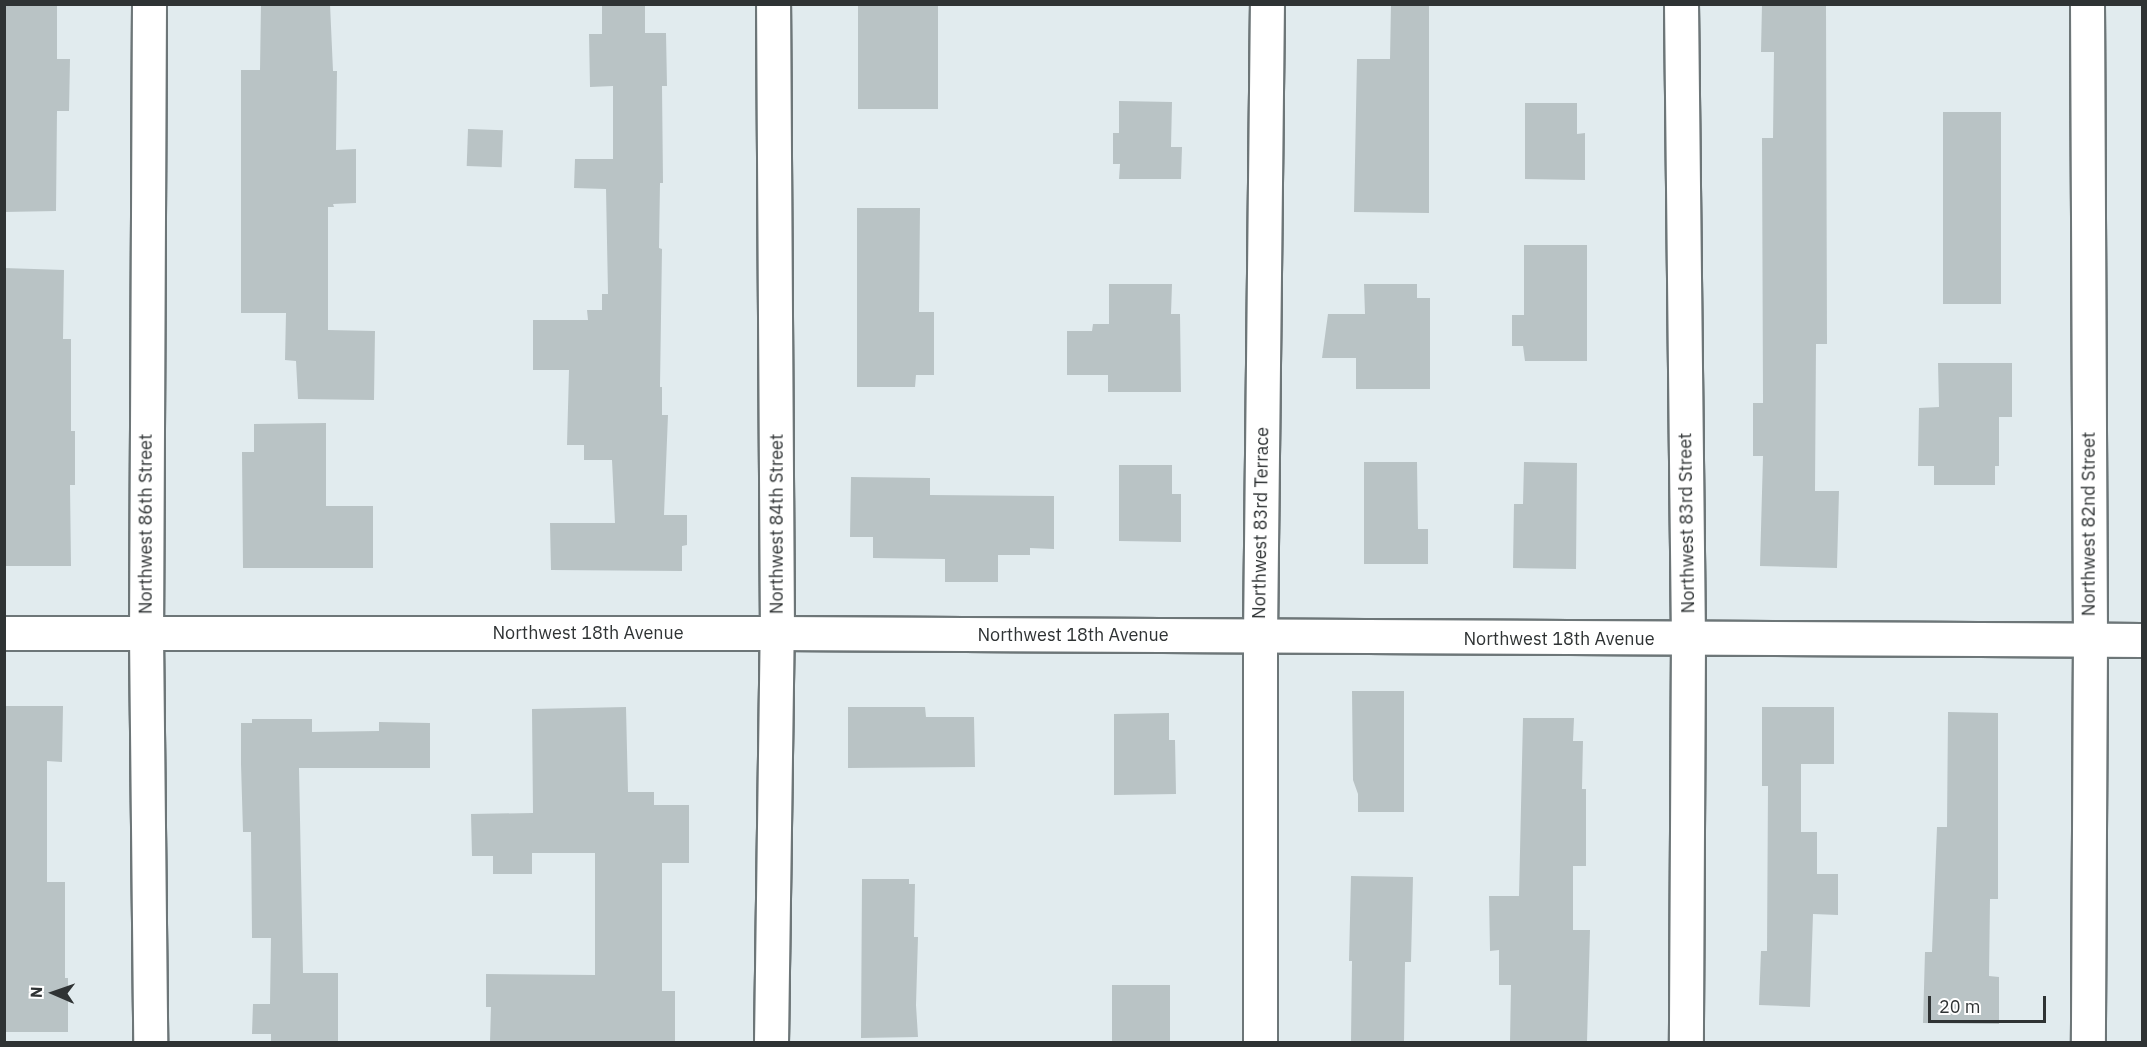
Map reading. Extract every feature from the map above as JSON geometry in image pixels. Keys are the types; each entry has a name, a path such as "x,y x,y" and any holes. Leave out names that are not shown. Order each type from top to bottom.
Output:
{"street":[{"name":"Northwest 86th Street","path":"149,4 146,635 150,1042"},
{"name":"Northwest 84th Street","path":"771,1042 777,633 773,4"},
{"name":"Northwest 83rd Terrace","path":"1260,1042 1260,637 1267,4"},
{"name":"Northwest 83rd Street","path":"1681,4 1688,640 1686,1042"},
{"name":"Northwest 82nd Street","path":"2086,4 2090,640 2088,1042"},
{"name":"Northwest 18th Avenue","path":"4,633 146,635 777,633 1688,640 2142,640"}],"building":[{"path":"4,4 57,4 57,59 70,59 69,111 57,111 56,211 4,212"},
{"path":"261,4 330,4 333,71 337,71 336,150 356,149 356,203 333,204 334,207 328,207 328,330 375,331 374,400 298,399 296,361 285,360 286,313 241,313 241,70 260,70"},
{"path":"602,4 645,4 645,33 666,33 667,86 662,86 663,183 660,183 659,248 662,249 660,387 662,387 662,415 668,415 664,515 687,515 687,545 682,546 682,571 551,570 550,523 615,523 612,460 584,460 584,445 567,445 569,370 533,370 533,320 588,320 587,310 602,310 602,294 608,294 606,189 574,188 575,159 613,159 613,86 590,87 589,34 602,34"},
{"path":"858,4 938,4 938,109 858,109"},
{"path":"1391,4 1429,4 1429,213 1354,212 1357,59 1390,59"},
{"path":"1762,4 1826,4 1827,344 1816,344 1815,491 1839,491 1837,568 1760,566 1763,456 1753,456 1753,403 1763,403 1762,138 1773,138 1774,52 1761,52"},
{"path":"1119,101 1172,102 1171,147 1182,147 1181,179 1119,179 1120,164 1113,164 1113,133 1119,133"},
{"path":"1525,103 1577,103 1577,134 1585,133 1585,180 1525,179"},
{"path":"1943,112 2001,112 2001,304 1943,304"},
{"path":"468,129 503,130 502,167 467,166"},
{"path":"857,208 920,208 919,312 934,312 934,375 916,375 915,387 857,387"},
{"path":"1524,245 1587,245 1587,361 1525,361 1523,346 1512,346 1512,315 1524,315"},
{"path":"4,268 64,270 63,339 71,339 71,431 75,431 75,485 70,485 71,566 4,566"},
{"path":"1109,284 1172,284 1171,314 1180,314 1181,392 1108,392 1108,375 1067,375 1067,331 1092,331 1093,324 1109,324"},
{"path":"1364,284 1417,284 1417,298 1430,298 1430,389 1356,389 1356,358 1322,358 1328,314 1365,314"},
{"path":"1938,363 2012,363 2012,417 1999,417 1999,466 1995,466 1995,485 1934,485 1934,466 1918,466 1919,408 1939,407"},
{"path":"326,423 326,506 373,506 373,568 243,568 242,452 254,452 254,424"},
{"path":"1364,462 1417,462 1418,529 1428,529 1428,564 1364,564"},
{"path":"1524,462 1577,463 1576,569 1513,568 1514,504 1523,504"},
{"path":"1119,465 1172,465 1172,494 1181,494 1181,542 1119,541"},
{"path":"851,477 930,478 930,495 1054,496 1054,549 1030,548 1030,555 998,555 998,582 945,582 945,559 873,558 873,537 850,537"},
{"path":"1352,691 1404,691 1404,812 1358,812 1358,794 1353,780"},
{"path":"4,706 63,706 62,762 47,761 47,882 65,882 65,978 68,978 68,1032 4,1032"},
{"path":"626,707 628,792 654,792 654,805 689,805 689,863 662,863 662,991 675,991 675,1042 490,1042 491,1007 486,1007 486,974 595,975 595,853 532,853 532,874 493,874 493,856 472,856 471,814 533,813 532,709"},
{"path":"848,707 925,707 926,717 974,717 975,767 848,768"},
{"path":"1762,707 1834,707 1834,764 1801,764 1801,832 1817,832 1817,874 1838,874 1838,915 1813,914 1810,1007 1759,1005 1761,951 1767,951 1768,786 1762,786"},
{"path":"1948,712 1998,713 1998,899 1990,899 1989,976 1999,977 1999,1024 1923,1023 1925,952 1932,952 1937,827 1947,827"},
{"path":"1169,713 1169,740 1175,740 1176,794 1114,795 1114,714"},
{"path":"1523,718 1574,718 1573,741 1583,741 1582,789 1586,789 1586,866 1573,866 1573,930 1590,930 1587,1042 1510,1042 1511,985 1499,985 1499,950 1490,951 1489,896 1519,896"},
{"path":"252,719 312,719 312,732 379,731 379,722 430,723 430,768 299,768 303,973 338,973 338,1042 271,1042 271,1034 252,1034 253,1004 270,1004 271,938 252,938 251,832 243,832 241,723 252,723"},
{"path":"1351,876 1413,877 1411,962 1405,962 1404,1042 1351,1042 1352,961 1349,961"},
{"path":"862,879 909,879 909,884 915,884 914,937 918,937 916,1005 918,1037 861,1038"},
{"path":"1112,985 1170,985 1170,1042 1112,1042"}]}
